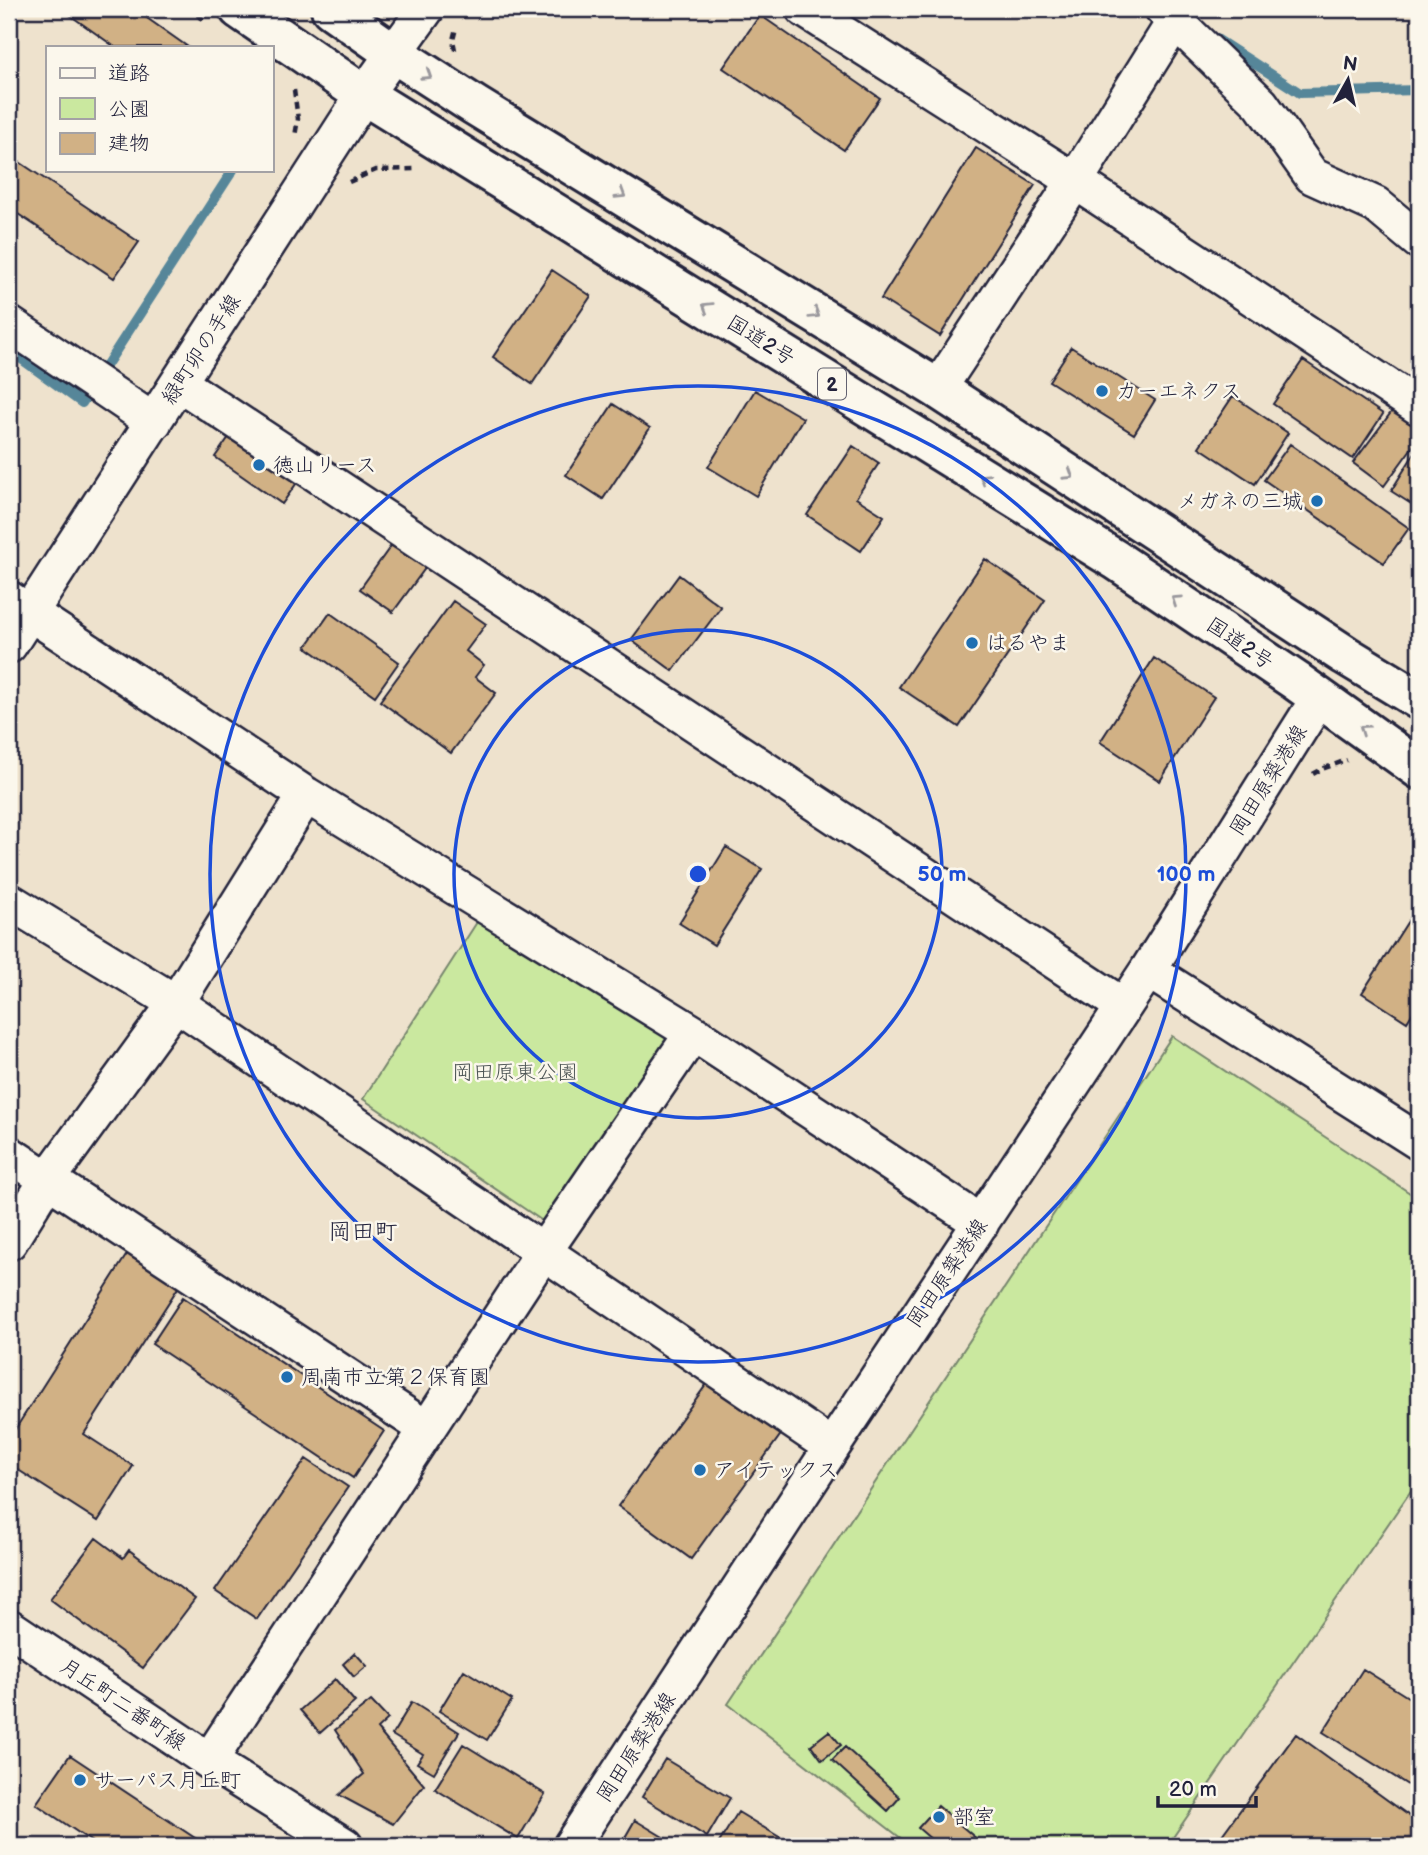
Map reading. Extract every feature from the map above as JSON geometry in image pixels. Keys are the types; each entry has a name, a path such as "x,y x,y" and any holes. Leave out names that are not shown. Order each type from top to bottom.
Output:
{"highway":[{"name":"国道2号","path":"239,9 364,95 1116,560 1419,769"},
{"name":"2","path":"331,9 474,105 938,389 1345,655 1419,700"}],"street":[{"name":"緑町卯の手線","path":"9,645 19,606 154,422 364,95 426,9"},
{"path":"804,9 1075,181 1419,407"},
{"path":"938,389 1075,181 1169,15 1261,104 1312,176 1376,205 1419,242"},
{"path":"9,324 154,422"},
{"path":"179,383 1124,1006"},
{"path":"19,606 306,795 693,1033 981,1223"},
{"name":"岡田原築港線","path":"571,1846 1148,970 1319,698"},
{"path":"9,1242 48,1179 176,1003 306,795"},
{"path":"9,901 176,1003 832,1447"},
{"path":"1148,970 1419,1142"},
{"path":"209,1762 544,1251 693,1033"},
{"path":"9,1154 428,1429"},
{"name":"月丘町二番町線","path":"9,1627 209,1762 345,1846"}],"path":[{"path":"291,85 296,93 298,120 295,135"},
{"path":"362,178 376,170 397,168 424,171"},
{"path":"1306,779 1322,769 1358,757"}],"green space":[{"name":"岡田原東公園","path":"477,922 668,1039 544,1222 363,1099"},
{"path":"1172,1036 1419,1199 1419,1479 1167,1846 911,1846 728,1704"}],"building":[{"path":"134,9 187,46 114,46 64,11"},
{"path":"760,15 880,98 844,150 723,68"},
{"path":"976,148 1035,185 940,336 881,299"},
{"path":"9,155 139,242 114,278 9,208"},
{"path":"552,270 591,296 532,384 493,357"},
{"name":"カーエネクス","path":"1071,347 1155,400 1134,434 1049,381"},
{"path":"1303,360 1383,414 1353,459 1273,404"},
{"path":"755,390 803,418 756,496 708,467"},
{"path":"1233,396 1288,433 1255,484 1199,447"},
{"path":"613,404 650,428 603,499 566,475"},
{"path":"1393,410 1419,429 1419,438 1384,486 1353,463"},
{"name":"徳山リース","path":"236,427 303,474 282,504 215,457"},
{"path":"1290,444 1409,528 1384,563 1264,480"},
{"path":"853,446 879,463 856,498 884,516 861,551 807,515"},
{"path":"1419,446 1419,509 1391,491"},
{"path":"393,543 426,567 393,612 360,589"},
{"name":"はるやま","path":"985,559 1045,600 959,727 899,687"},
{"path":"679,575 721,607 673,671 631,640"},
{"path":"453,601 486,624 466,651 484,665 475,677 496,693 451,753 380,701"},
{"path":"330,613 399,662 375,696 306,647"},
{"path":"1154,658 1214,697 1160,781 1100,742"},
{"path":"726,847 762,869 714,945 679,923"},
{"path":"1419,904 1419,1003 1407,1022 1362,993"},
{"path":"129,1251 181,1283 84,1434 133,1466 98,1521 9,1464 9,1439"},
{"path":"183,1297 384,1431 353,1478 152,1344"},
{"name":"アイテックス","path":"709,1381 782,1433 691,1559 618,1506"},
{"path":"306,1459 348,1487 257,1619 215,1591"},
{"path":"96,1538 123,1558 129,1550 195,1599 143,1668 50,1599"},
{"path":"355,1653 367,1666 354,1677 343,1664"},
{"path":"1363,1669 1419,1704 1419,1792 1323,1732"},
{"path":"464,1670 512,1700 487,1740 439,1711"},
{"path":"335,1679 355,1702 320,1733 300,1710"},
{"path":"371,1701 388,1719 377,1729 424,1785 393,1824 339,1795 364,1774 335,1730"},
{"path":"412,1702 459,1732 434,1773 417,1763 423,1754 392,1735"},
{"path":"829,1731 841,1745 822,1760 811,1745"},
{"path":"1296,1734 1419,1823 1419,1846 1214,1846"},
{"path":"463,1744 545,1794 518,1839 435,1789"},
{"path":"845,1747 900,1797 888,1811 832,1760"},
{"name":"サーパス月丘町","path":"70,1755 207,1846 98,1846 36,1804"},
{"path":"665,1759 730,1798 707,1837 642,1797"},
{"name":"部室","path":"938,1806 985,1846 939,1846 918,1828"},
{"path":"738,1812 781,1838 776,1846 717,1846"},
{"path":"635,1820 678,1846 620,1846"}],"waterway":[{"path":"1215,38 1300,93 1419,90"},
{"path":"9,350 82,403 232,172"}],"place":[{"name":"カーエネクス","path":"1102,391"},
{"name":"徳山リース","path":"259,465"},
{"name":"メガネの三城","path":"1317,501"},
{"name":"はるやま","path":"972,643"},
{"name":"周南市立第２保育園","path":"287,1377"},
{"name":"アイテックス","path":"700,1470"},
{"name":"サーパス月丘町","path":"80,1780"},
{"name":"部室","path":"939,1817"}],"district":[{"name":"岡田町","path":"363,1231"}]}
